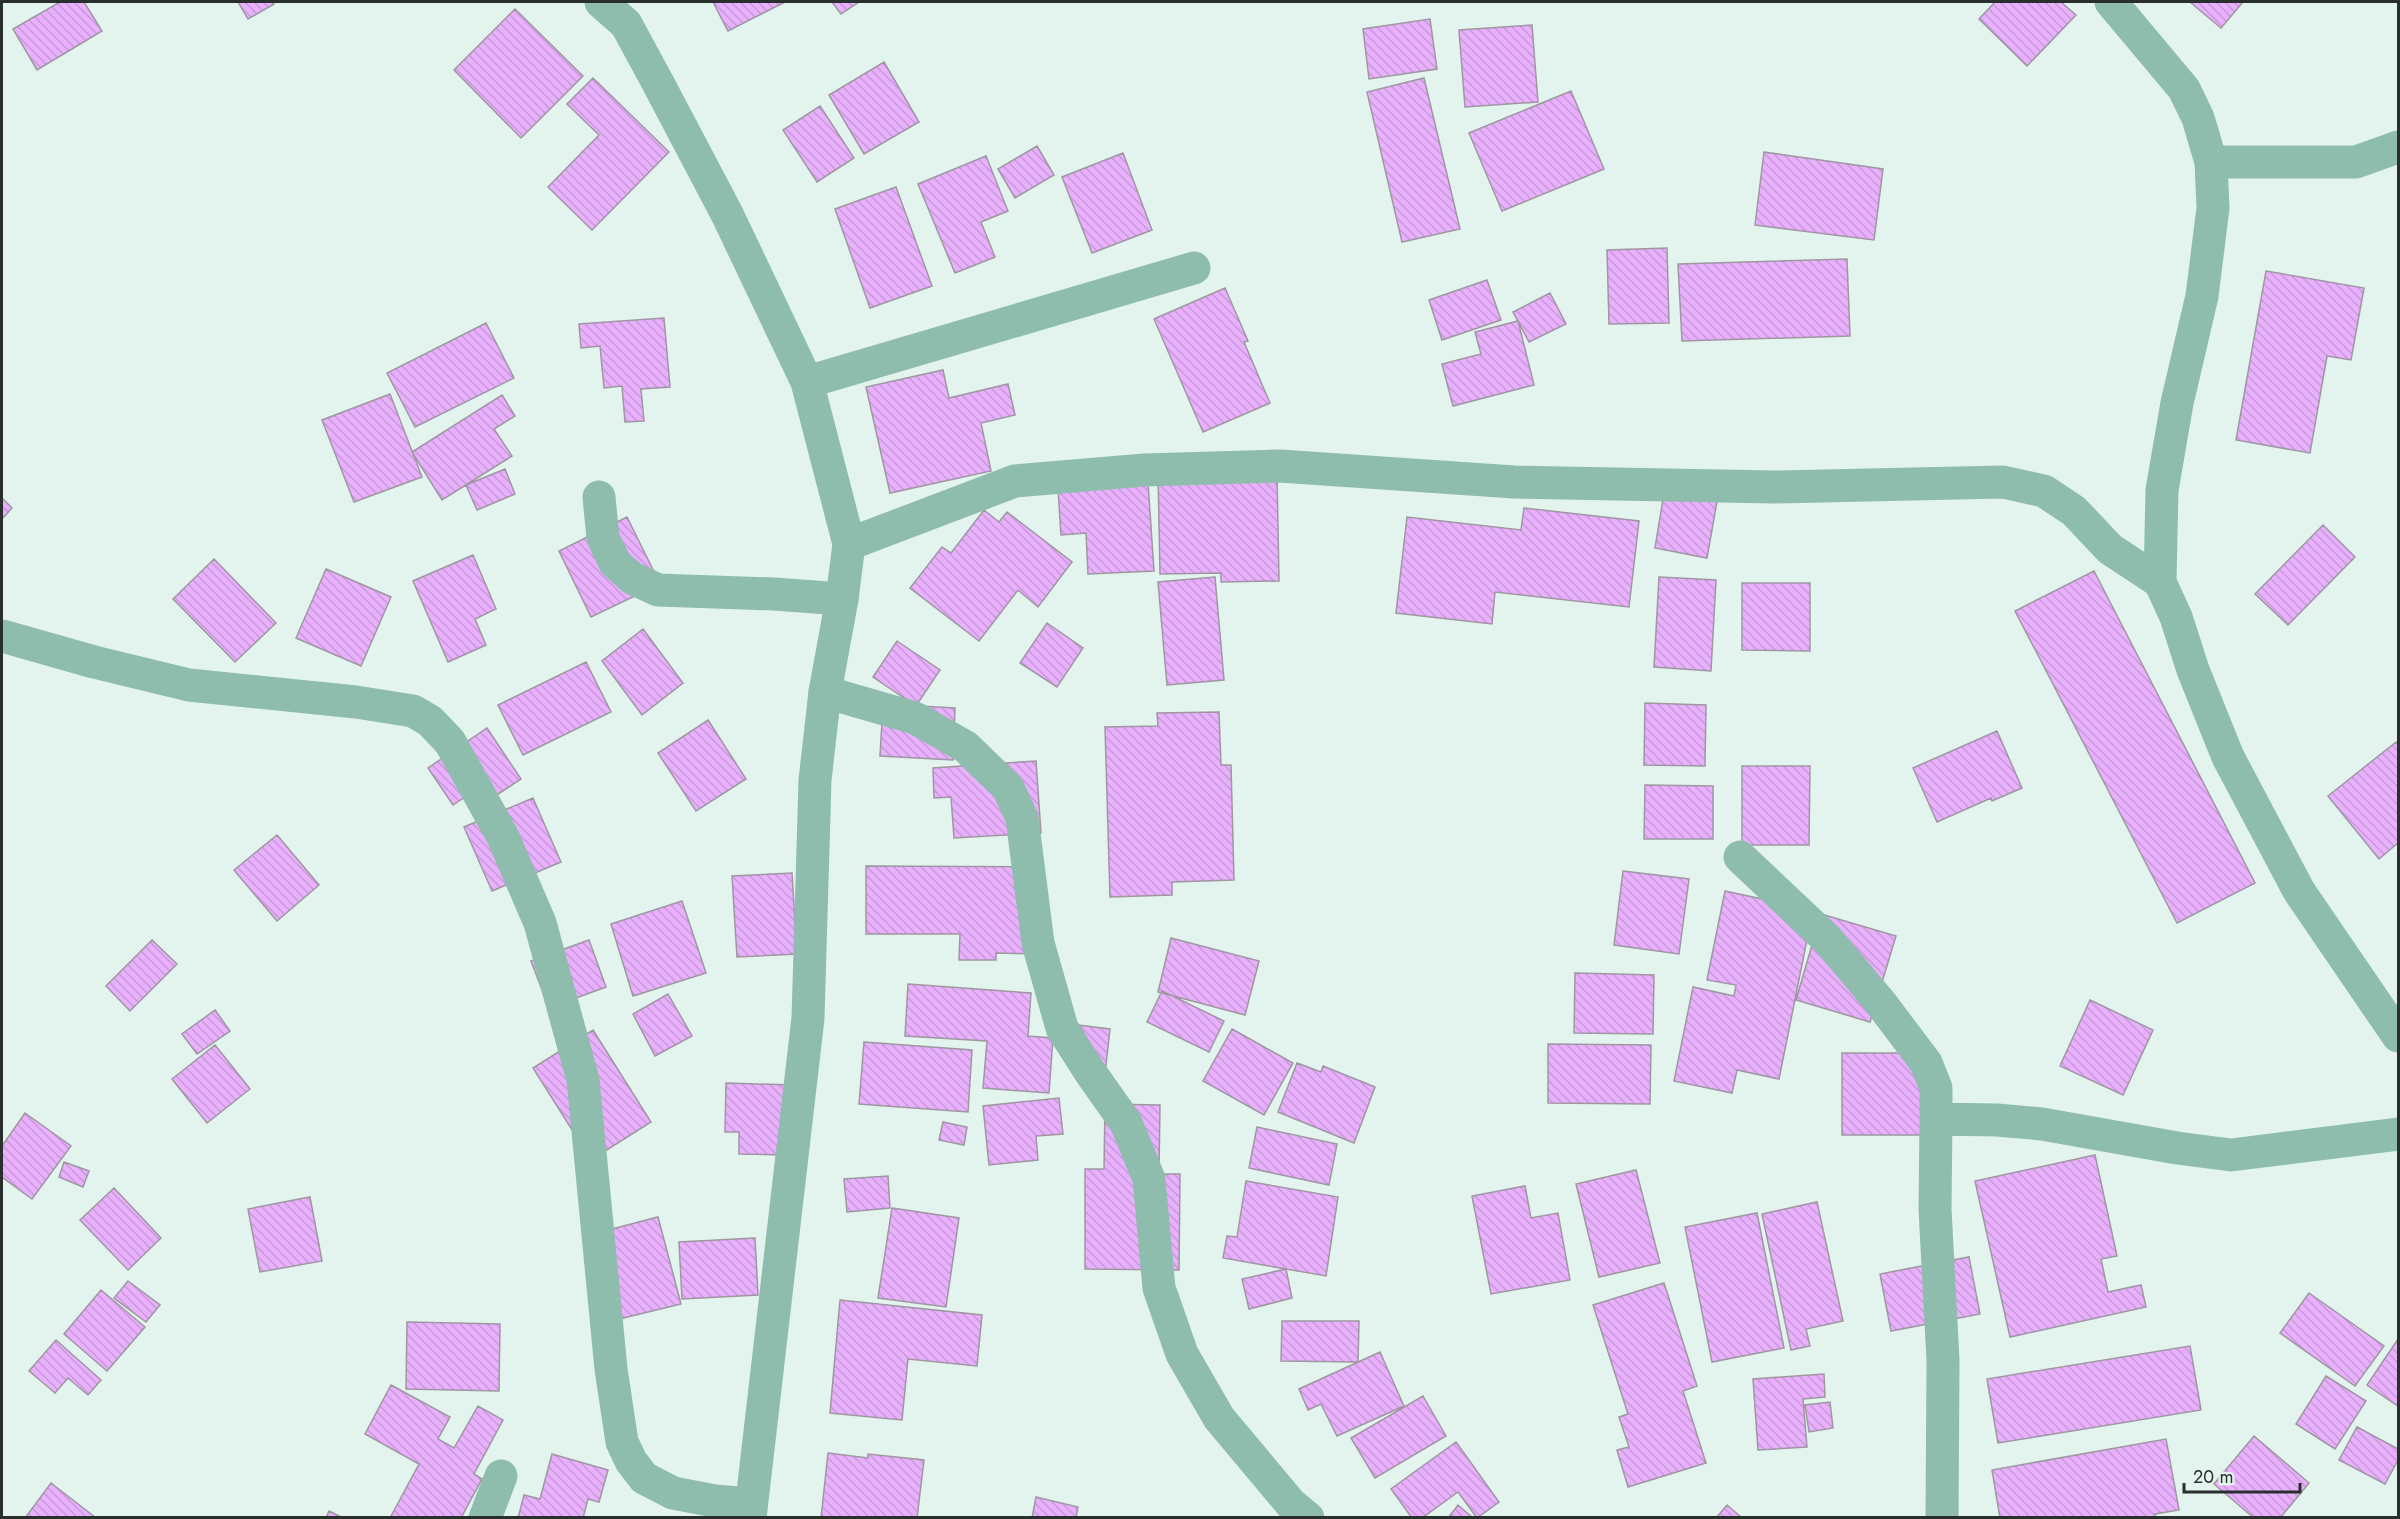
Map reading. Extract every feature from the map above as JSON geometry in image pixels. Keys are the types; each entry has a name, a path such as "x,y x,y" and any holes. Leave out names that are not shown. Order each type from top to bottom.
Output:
{"street":[{"path":"2,636 94,662 189,685 356,702 413,711 430,721 450,742 503,837 540,923 583,1080 611,1369 622,1442 631,1461 644,1478 673,1493 750,1511 808,1018 815,780 825,692 842,599 849,544 807,382 727,214 658,83 626,24 601,2"},
{"path":"2111,2 2184,89 2198,118 2211,162 2213,208 2202,296 2177,403 2162,490 2160,582 2176,617 2193,670 2234,767 2299,891 2398,1036"},
{"path":"2211,162 2356,162 2398,147"},
{"path":"807,382 1194,268"},
{"path":"849,544 1015,481 1144,470 1280,466 1514,482 1750,486 2003,482 2044,491 2074,511 2110,549 2160,582"},
{"path":"599,497 603,538 615,563 632,578 658,590 842,599"},
{"path":"825,692 915,718 966,747 1008,788 1022,818 1038,942 1062,1028 1126,1123 1149,1179 1159,1288 1182,1354 1219,1418 1291,1504 1308,1518"},
{"path":"1740,857 1828,940 1920,1054 1936,1088 1935,1209 1943,1360 1942,1518"},
{"path":"1936,1119 1997,1120 2042,1124 2177,1148 2231,1155 2398,1134"},
{"path":"486,1518 501,1476"}],"building":[{"path":"60,2 84,2 102,31 37,70 13,29"},
{"path":"238,2 272,2 274,4 248,19"},
{"path":"713,2 785,2 728,31"},
{"path":"832,2 859,2 841,14"},
{"path":"1995,2 2061,2 2076,15 2027,66 1979,19"},
{"path":"2190,2 2243,2 2221,28"},
{"path":"515,9 583,76 521,138 454,70"},
{"path":"1430,19 1437,69 1369,79 1363,29"},
{"path":"1532,25 1538,102 1465,107 1459,30"},
{"path":"884,62 919,122 864,154 829,95"},
{"path":"593,78 669,152 592,230 548,187 599,135 567,104"},
{"path":"1424,78 1460,229 1402,242 1367,92"},
{"path":"1571,91 1604,169 1502,211 1469,133"},
{"path":"820,106 854,158 817,182 783,130"},
{"path":"1037,146 1054,175 1015,198 998,169"},
{"path":"1764,152 1883,169 1874,240 1755,225"},
{"path":"1123,153 1152,230 1092,253 1062,177"},
{"path":"986,156 1008,211 981,222 995,257 955,273 918,184"},
{"path":"896,187 932,286 870,308 835,209"},
{"path":"1667,248 1669,323 1609,324 1607,250"},
{"path":"1847,259 1850,336 1682,341 1678,264"},
{"path":"2266,271 2364,288 2351,360 2327,356 2310,453 2236,440"},
{"path":"1487,280 1501,320 1442,340 1429,300"},
{"path":"1225,288 1248,341 1244,342 1270,403 1203,432 1154,319"},
{"path":"1550,293 1566,324 1529,342 1513,312"},
{"path":"664,318 670,387 641,389 644,421 625,422 622,386 604,388 600,346 581,348 579,324"},
{"path":"1518,321 1534,385 1453,406 1442,364 1481,354 1475,332"},
{"path":"486,323 514,378 415,427 387,373"},
{"path":"943,370 949,398 1008,384 1015,415 981,423 991,471 890,493 866,387"},
{"path":"390,394 422,477 354,502 322,420"},
{"path":"502,395 515,416 494,429 512,456 442,500 412,452"},
{"path":"1147,468 1154,571 1088,574 1086,533 1061,535 1057,473"},
{"path":"505,469 515,494 477,510 466,485"},
{"path":"1277,473 1279,581 1221,582 1221,573 1160,574 1158,474"},
{"path":"1666,481 1719,490 1707,558 1655,548"},
{"path":"2,498 12,508 2,519"},
{"path":"1524,508 1639,521 1629,607 1495,592 1492,624 1396,613 1407,517 1521,530"},
{"path":"984,510 999,522 1007,512 1072,562 1038,607 1018,590 979,641 910,588 942,547 951,553"},
{"path":"627,517 660,584 591,617 559,551"},
{"path":"2323,525 2355,557 2288,625 2255,594"},
{"path":"473,555 496,609 475,619 486,645 448,662 413,581"},
{"path":"214,559 276,623 235,662 173,599"},
{"path":"326,569 391,597 361,666 296,638"},
{"path":"2094,571 2255,883 2177,923 2015,611"},
{"path":"1215,577 1224,680 1167,685 1158,582"},
{"path":"1659,577 1716,580 1711,671 1654,667"},
{"path":"1742,583 1810,583 1810,651 1742,650"},
{"path":"1047,623 1083,648 1057,687 1020,663"},
{"path":"643,629 683,683 642,715 602,661"},
{"path":"897,641 940,670 916,706 873,677"},
{"path":"586,662 611,712 523,755 498,705"},
{"path":"1645,703 1706,705 1705,766 1644,765"},
{"path":"883,704 955,708 953,760 880,756"},
{"path":"1219,712 1221,765 1231,765 1234,880 1172,882 1172,895 1110,897 1105,727 1158,726 1157,713"},
{"path":"708,720 746,779 696,811 658,753"},
{"path":"487,728 521,779 483,804 474,791 453,805 428,768"},
{"path":"1997,731 2022,788 1992,801 1991,798 1937,822 1913,768"},
{"path":"2396,742 2398,745 2398,843 2379,859 2328,796"},
{"path":"1036,761 1041,833 954,838 951,797 934,798 933,768"},
{"path":"1742,766 1810,766 1809,845 1742,845"},
{"path":"1645,785 1713,786 1713,839 1644,839"},
{"path":"533,798 561,862 492,891 464,827"},
{"path":"277,835 319,885 277,921 234,870"},
{"path":"866,866 1043,867 1043,954 996,953 996,960 959,960 960,934 866,934"},
{"path":"1623,871 1689,879 1679,954 1614,945"},
{"path":"792,873 797,954 737,957 732,876"},
{"path":"1725,891 1813,910 1779,1079 1737,1070 1732,1093 1674,1081 1693,987 1734,996 1736,985 1707,980"},
{"path":"682,901 706,973 633,996 611,924"},
{"path":"1821,914 1896,936 1870,1022 1796,1000"},
{"path":"1171,938 1259,961 1245,1015 1158,992"},
{"path":"152,940 177,964 130,1011 106,986"},
{"path":"589,940 606,987 549,1008 531,961"},
{"path":"1575,973 1654,975 1653,1034 1574,1033"},
{"path":"908,984 1031,993 1028,1036 1053,1038 1049,1093 983,1088 987,1041 905,1036"},
{"path":"1162,991 1224,1021 1209,1052 1147,1022"},
{"path":"668,994 692,1036 655,1056 633,1014"},
{"path":"2090,1000 2153,1030 2123,1095 2060,1066"},
{"path":"215,1010 230,1031 197,1054 182,1034"},
{"path":"1078,1025 1110,1029 1105,1074"},
{"path":"1232,1029 1293,1063 1264,1115 1203,1081"},
{"path":"593,1030 651,1122 591,1160 533,1068"},
{"path":"864,1042 972,1050 968,1112 859,1104"},
{"path":"1548,1044 1651,1045 1650,1104 1548,1103"},
{"path":"215,1045 250,1089 207,1123 172,1079"},
{"path":"1842,1053 1925,1053 1926,1135 1842,1135"},
{"path":"1297,1063 1321,1072 1323,1066 1375,1087 1354,1143 1278,1112"},
{"path":"726,1083 791,1085 790,1155 739,1154 739,1132 725,1132"},
{"path":"1059,1098 1063,1134 1036,1136 1038,1160 989,1165 983,1106"},
{"path":"1105,1104 1160,1105 1159,1174 1180,1174 1179,1270 1085,1269 1085,1169 1104,1169"},
{"path":"25,1113 71,1146 32,1199 2,1177 2,1146"},
{"path":"943,1122 967,1127 964,1145 939,1140"},
{"path":"1257,1127 1337,1144 1329,1185 1249,1168"},
{"path":"2095,1155 2117,1256 2101,1259 2108,1292 2141,1285 2146,1307 2010,1337 1975,1181"},
{"path":"64,1162 89,1171 83,1187 59,1177"},
{"path":"1636,1170 1660,1263 1599,1277 1576,1184"},
{"path":"888,1176 890,1208 847,1212 844,1179"},
{"path":"1246,1181 1338,1197 1326,1276 1223,1258 1227,1236 1237,1237"},
{"path":"1525,1186 1531,1218 1558,1213 1570,1280 1491,1294 1472,1196"},
{"path":"114,1188 161,1238 128,1270 80,1220"},
{"path":"310,1197 322,1261 260,1272 248,1209"},
{"path":"1817,1202 1843,1321 1806,1329 1810,1346 1791,1350 1762,1214"},
{"path":"892,1208 959,1218 946,1307 878,1298"},
{"path":"1757,1213 1784,1348 1712,1362 1685,1227"},
{"path":"658,1217 681,1304 611,1321 589,1235"},
{"path":"755,1238 758,1295 682,1299 679,1242"},
{"path":"1969,1257 1980,1314 1891,1331 1880,1274"},
{"path":"1286,1269 1292,1298 1249,1309 1242,1279"},
{"path":"128,1281 160,1305 146,1322 114,1298"},
{"path":"1664,1283 1697,1386 1683,1391 1706,1463 1628,1487 1617,1450 1629,1447 1619,1417 1628,1414 1593,1305"},
{"path":"101,1290 145,1327 107,1371 64,1334"},
{"path":"2309,1293 2384,1346 2355,1386 2280,1333"},
{"path":"840,1300 982,1315 977,1366 908,1359 902,1420 830,1413"},
{"path":"1282,1321 1359,1321 1358,1362 1281,1361"},
{"path":"407,1322 500,1324 499,1391 406,1389"},
{"path":"2398,1339 2398,1406 2367,1385"},
{"path":"56,1340 101,1380 88,1395 68,1378 55,1393 29,1371"},
{"path":"2190,1346 2201,1410 1998,1443 1987,1379"},
{"path":"1380,1352 1404,1406 1337,1436 1321,1404 1308,1410 1299,1389"},
{"path":"1824,1374 1825,1397 1803,1399 1807,1447 1758,1450 1753,1379"},
{"path":"2326,1376 2366,1401 2335,1449 2296,1424"},
{"path":"391,1385 450,1417 438,1439 454,1448 478,1406 503,1420 474,1474 482,1479 461,1518 390,1518 419,1464 365,1434"},
{"path":"1423,1396 1446,1436 1375,1478 1351,1438"},
{"path":"1830,1402 1833,1428 1809,1432 1805,1405"},
{"path":"2357,1427 2398,1449 2398,1460 2385,1484 2339,1460"},
{"path":"2254,1436 2309,1483 2280,1518 2254,1518 2214,1484"},
{"path":"2166,1439 2179,1510 2155,1514 2155,1518 2000,1518 1992,1470"},
{"path":"1456,1442 1499,1502 1477,1518 1458,1492 1422,1518 1412,1518 1391,1489"},
{"path":"828,1453 868,1458 868,1454 924,1460 917,1518 821,1518"},
{"path":"552,1454 608,1470 599,1502 588,1499 583,1518 518,1518 524,1495 540,1499"},
{"path":"51,1483 96,1518 25,1518"},
{"path":"1036,1497 1078,1507 1076,1518 1032,1518"},
{"path":"1458,1505 1473,1518 1448,1518"},
{"path":"1727,1505 1742,1518 1716,1518"},
{"path":"329,1511 343,1518 326,1518"}]}
